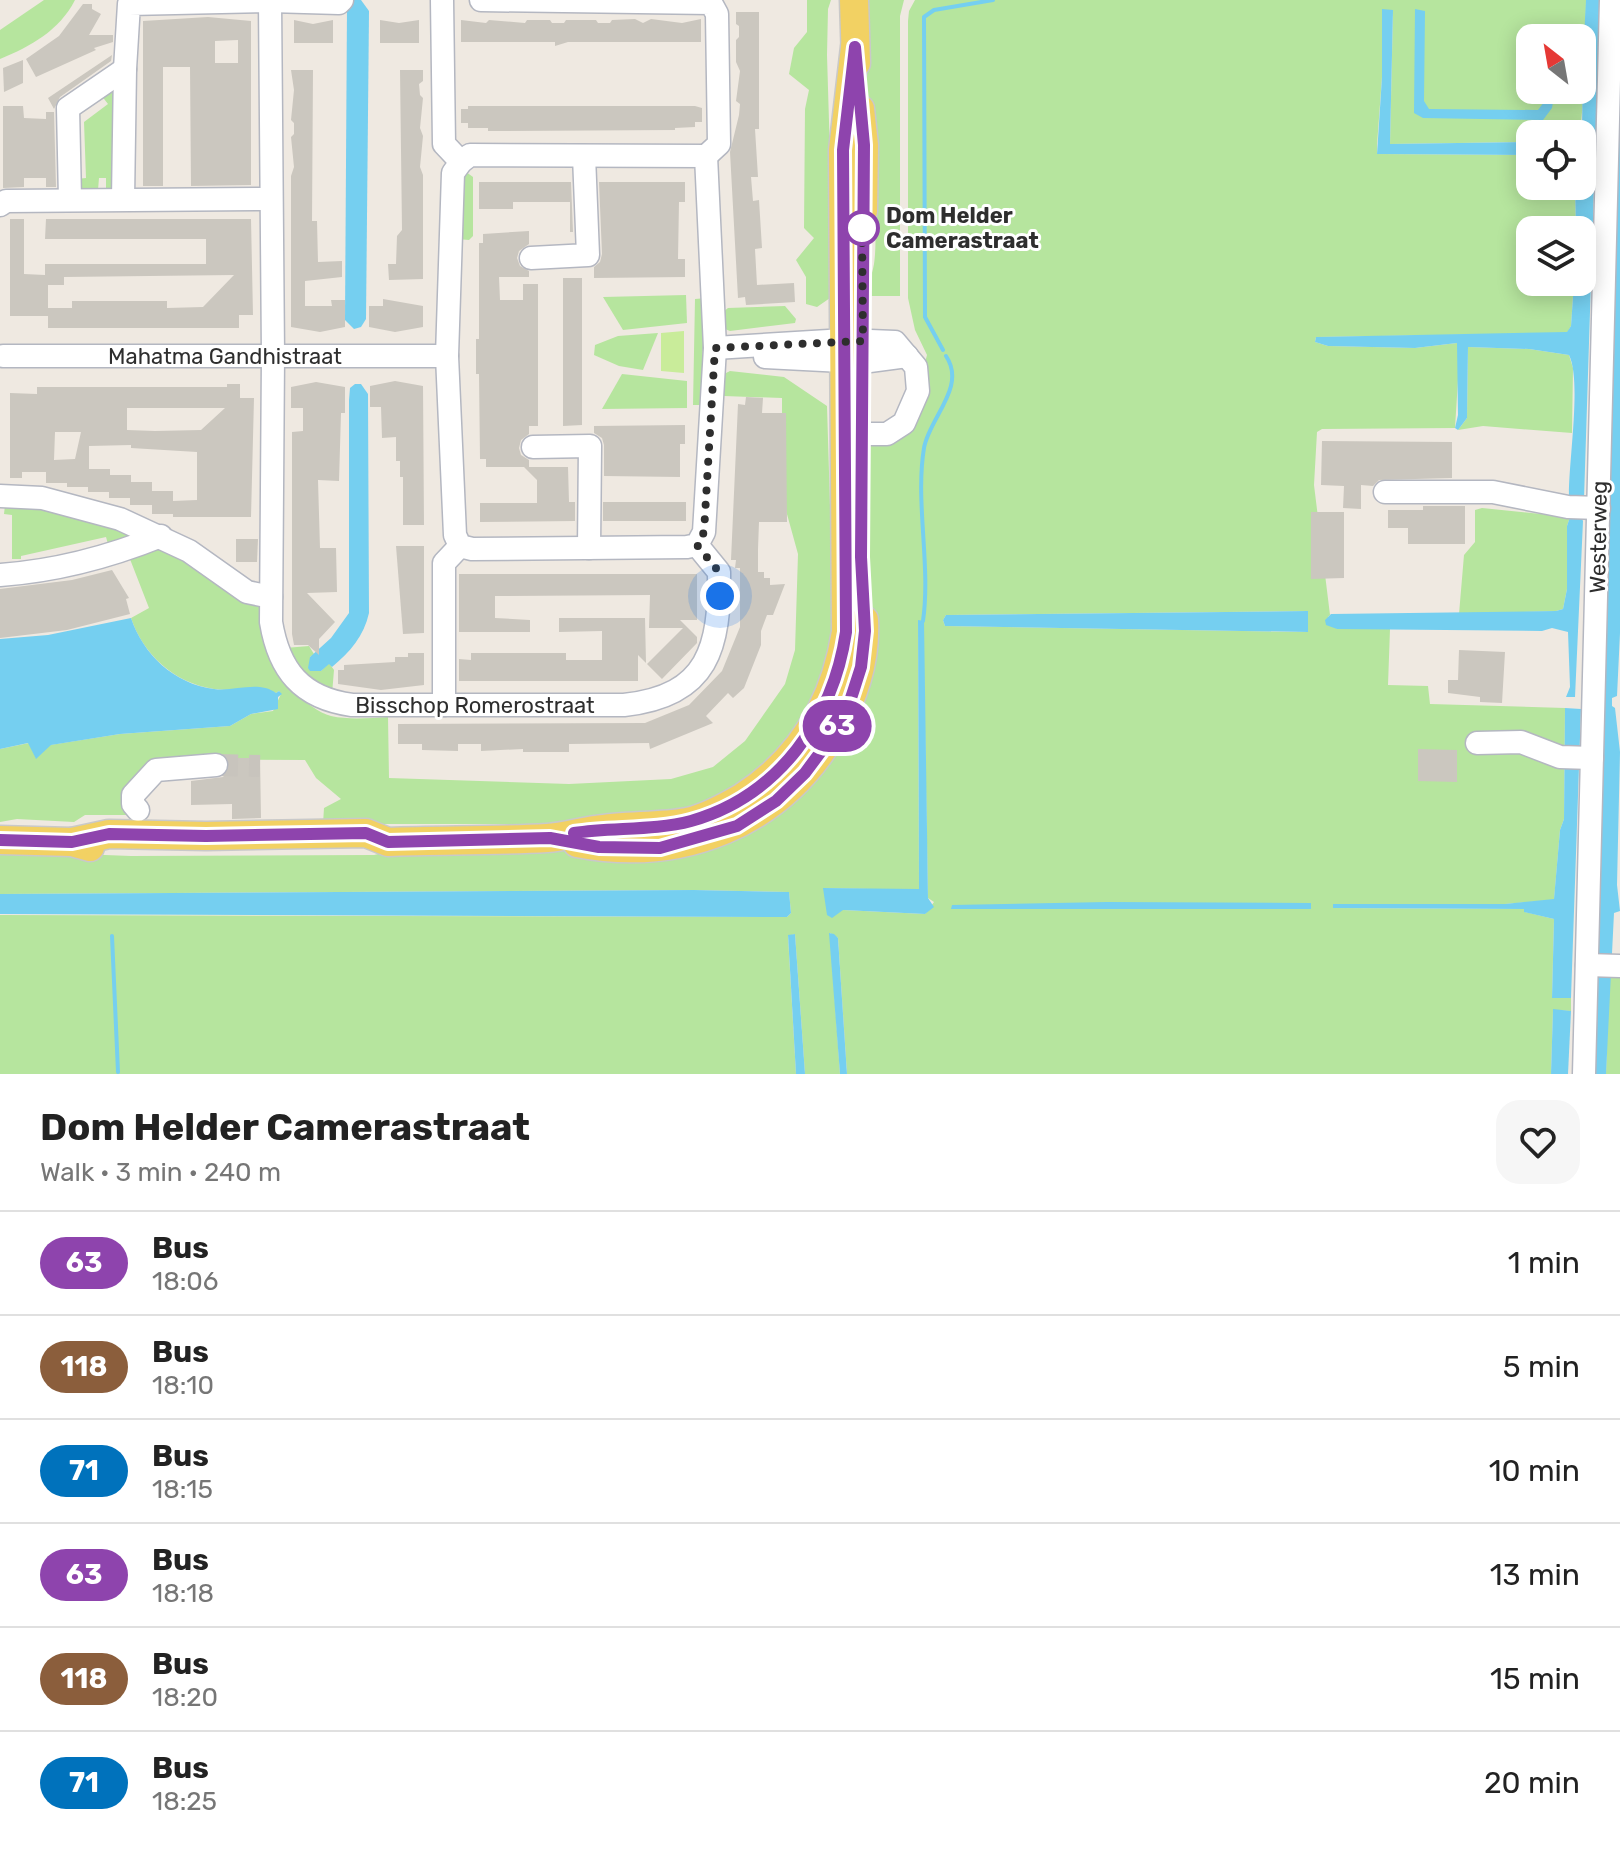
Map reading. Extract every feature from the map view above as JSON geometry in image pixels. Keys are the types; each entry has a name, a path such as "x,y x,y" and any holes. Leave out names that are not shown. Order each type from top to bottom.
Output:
{"main road":[{"path":"0,840 72,842 105,851 310,852 367,851 388,842 550,838 598,829 689,821 727,807 766,782 792,757 813,730 828,700 842,661 846,632 864,145 854,0"},
{"path":"550,838 632,850 660,848 737,826 776,801 805,773 847,710 861,667 865,631 861,434 854,351"}],"street":[{"path":"123,199 129,4 339,3 342,0"},
{"path":"442,0 444,144 461,162"},
{"path":"460,546 455,535 447,356 453,173 470,155 706,156 719,144 717,14 711,3 481,0"},
{"name":"Westerweg","path":"1584,1074 1604,966 1578,758 1599,508 1611,0"},
{"name":"Bisschop Romerostraat","path":"270,1 272,632 282,662 300,685 315,695 352,705 624,705 664,697 698,672 708,656 720,619 719,572 697,545"},
{"path":"70,199 68,108 125,69"},
{"path":"531,258 588,255 584,156"},
{"path":"460,546 472,549 697,545 704,532 715,350 706,156"},
{"path":"0,205 6,201 70,199 269,199"},
{"path":"715,350 854,351 907,356 916,367 918,391 904,423 887,434 861,434"},
{"name":"Mahatma Gandhistraat","path":"1,357 447,356"},
{"path":"533,447 590,446 589,548"},
{"path":"1385,492 1493,492 1568,507 1599,508"},
{"path":"0,496 42,498 90,509 161,536 220,571 247,592 271,597"},
{"path":"0,575 34,572 86,561 161,536"},
{"path":"444,705 444,563 460,546"},
{"path":"1477,743 1521,742 1578,758"},
{"path":"138,810 133,804 133,795 156,770 216,765"}],"green space":[{"path":"44,0 75,0 52,29 23,49 0,59 0,30"},
{"path":"807,0 831,0 827,55 834,288 830,298 817,307 806,304 806,277 796,260 814,238 804,228 805,109 809,90 789,74 794,48 807,32"},
{"path":"859,0 904,0 900,16 900,296 867,296 874,264 875,233 874,209 866,180"},
{"path":"915,0 1586,0 1586,24 1516,24 1516,104 1583,104 1581,120 1516,120 1516,142 1390,144 1393,11 1382,77 1377,145 1377,154 1516,155 1516,200 1575,200 1576,216 1516,216 1516,296 1573,296 1571,326 1567,333 1316,337 1315,342 1328,346 1415,348 1457,343 1460,348 1455,428 1322,429 1317,432 1314,485 1328,617 1337,629 1390,629 1388,685 1428,686 1430,704 1565,708 1564,819 1560,830 1554,900 1505,904 1334,904 1333,908 1524,909 1525,912 1554,919 1552,998 1571,998 1571,1011 1553,1010 1551,1074 847,1074 838,938 830,933 840,1074 805,1074 795,934 788,936 796,1074 0,1074 0,915 787,917 791,913 789,892 0,894 0,851 131,856 374,855 400,849 724,836 867,626 863,445 885,441 922,374 927,355 915,330 908,298 908,21","holes":["1307,611 1307,632 945,626 943,620 946,615","918,621 923,621 928,898 934,902 925,914 843,910 824,888 919,890"]},
{"path":"114,82 112,189 106,191 106,178 99,178 98,190 75,191 76,179 86,178 84,122 108,104 101,95"},
{"path":"462,169 473,177 473,236 469,240 457,239"},
{"path":"686,295 687,323 623,330 603,297"},
{"path":"707,298 710,348 703,347 702,360 710,361 702,405 693,405 695,299"},
{"path":"785,306 796,319 795,323 730,331 725,329 723,312 728,308"},
{"path":"684,331 684,373 661,371 661,333"},
{"path":"658,333 643,370 619,366 594,355 595,345 618,336"},
{"path":"1468,347 1529,349 1569,355 1573,368 1572,433 1483,426 1458,430 1467,418"},
{"path":"730,371 784,377 827,406 834,637 824,679 804,722 778,758 708,804 659,817 576,824 323,824 324,808 341,799 316,778 305,760 168,759 129,815 85,815 74,822 17,819 0,822 0,749 29,743 36,758 50,745 120,734 230,726 251,714 273,711 281,694 279,691 222,690 199,686 162,665 143,643 131,618 149,608 128,554 167,545 184,554 183,561 244,603 252,600 263,606 265,640 271,660 284,680 312,707 331,716 388,717 389,778 569,784 671,779 713,767 745,741 785,684 795,650 798,554 782,496 782,398 724,396 724,374"},
{"path":"622,374 687,381 687,408 602,409"},
{"path":"5,505 77,509 135,537 110,551 106,537 12,559 12,515 4,514"},
{"path":"1482,508 1570,517 1567,526 1567,589 1563,609 1459,614 1464,555 1475,542 1475,510"},
{"path":"309,646 314,654 310,657 313,669 321,671 329,663 334,670 332,694 311,683 285,648"},
{"path":"1609,975 1620,976 1620,1074 1606,1074"}],"water":[{"path":"351,0 361,0 369,11 366,319 361,327 354,329 345,320 347,7"},
{"path":"1586,0 1600,0 1596,125 1596,120 1582,120 1583,104 1596,104 1596,24 1585,24"},
{"path":"1382,9 1393,10 1390,144 1516,142 1516,155 1377,154"},
{"path":"1415,9 1425,11 1424,101 1429,109 1538,110 1542,104 1553,104 1543,120 1423,118 1414,113"},
{"path":"1620,71 1620,633 1617,696 1612,698 1612,706 1615,708 1620,752 1617,885 1620,911 1614,913 1606,1074 1594,1074"},
{"path":"1575,200 1594,200 1593,216 1576,216"},
{"path":"1573,296 1591,296 1584,499 1569,498 1574,384 1569,355 1529,349 1468,347 1467,418 1458,430 1455,428 1458,415 1457,343 1415,348 1328,346 1315,342 1316,337 1567,332 1571,326"},
{"path":"361,384 368,394 369,613 360,636 345,655 332,667 329,664 321,671 310,671 310,657 331,638 349,613 349,400 350,388"},
{"path":"1570,517 1581,517 1583,521 1575,697 1566,697 1570,687 1568,632 1552,628 1542,631 1337,629 1326,625 1325,620 1331,614 1563,609 1567,589 1567,526"},
{"path":"1308,611 1308,632 945,626 943,620 946,615"},
{"path":"131,618 143,644 173,674 214,689 262,687 276,693 279,691 282,694 278,697 278,709 251,714 230,726 120,734 51,745 36,759 28,743 0,749 0,639 48,635"},
{"path":"918,620 924,621 928,898 934,907 925,914 843,910 832,918 827,915 823,888 919,889"},
{"path":"1565,708 1581,709 1571,998 1552,998 1554,919 1524,912 1524,909 1333,908 1333,904 1505,904 1554,899 1560,830 1564,819"},
{"path":"789,892 791,913 787,917 0,914 0,894"},
{"path":"1311,903 1311,909 951,909 952,905"},
{"path":"829,933 838,938 847,1074 840,1074"},
{"path":"795,934 805,1074 796,1074 788,935"},
{"path":"1553,1009 1571,1011 1568,1074 1551,1074"}],"building":[{"path":"83,4 92,4 92,9 101,14 89,35 113,35 113,42 94,48 96,50 36,77 26,59 59,36"},
{"path":"736,12 759,12 759,129 755,129 758,177 751,177 753,201 759,200 762,248 755,249 757,285 794,283 795,302 746,305 745,297 738,298 730,152 740,104 736,101 740,71 736,62 739,26 736,24"},
{"path":"208,17 251,21 251,185 191,186 190,67 163,67 163,186 143,186 143,21","holes":["238,40 238,63 215,63 215,41"]},
{"path":"635,19 643,23 651,19 682,23 701,19 701,42 568,42 555,46 555,42 461,42 461,20 525,23 527,20 550,20 552,23 564,23 566,20 596,20 598,23 610,23 612,20"},
{"path":"294,20 313,24 333,20 333,43 294,43"},
{"path":"380,20 399,23 419,20 419,43 380,43"},
{"path":"112,55 111,61 60,97 54,109 48,98"},
{"path":"23,60 23,83 4,92 3,68"},
{"path":"291,70 313,70 312,221 317,221 318,262 342,261 342,277 305,281 305,306 332,306 331,300 345,300 345,327 320,332 291,327 291,176 294,167 291,137 294,123 291,120 294,90"},
{"path":"400,70 423,70 423,81 419,84 423,98 420,167 423,175 423,279 389,280 388,264 396,264 397,236 402,230"},
{"path":"3,106 23,106 24,118 46,119 46,112 54,112 56,187 46,187 46,178 24,178 24,187 3,188"},
{"path":"468,106 695,106 702,108 702,122 695,122 695,127 675,130 488,131 488,128 468,128 468,123 461,123 461,109 468,109"},
{"path":"479,182 571,182 573,232 570,232 570,202 513,202 513,209 479,209"},
{"path":"599,182 685,182 685,202 679,202 678,259 685,259 685,277 594,278 594,267 600,262 602,254"},
{"path":"10,219 24,219 24,274 45,275 45,264 206,264 206,239 45,239 46,219 251,219 253,315 239,315 239,328 48,328 48,316 10,316","holes":["234,275 203,307 167,308 167,301 72,301 72,308 48,308 48,285 64,285 64,277"]},
{"path":"529,231 529,244 519,251 517,258 520,266 529,271 529,277 499,277 500,300 523,300 523,284 538,284 538,426 529,426 529,434 521,440 519,448 521,455 529,460 529,467 568,467 569,502 575,502 575,521 480,522 480,503 537,503 537,480 524,467 486,467 486,459 480,459 476,339 479,339 479,243 483,243 483,234"},
{"path":"563,278 582,278 582,425 563,426"},
{"path":"383,299 423,306 423,327 395,332 369,327 369,306 383,306"},
{"path":"395,381 423,386 424,525 403,525 403,477 400,477 400,461 396,461 396,437 382,438 381,407 370,407 370,386"},
{"path":"316,382 345,387 339,481 318,480 320,548 336,548 337,592 307,593 335,622 319,639 319,655 308,645 294,645 292,634 292,432 303,431 303,408 291,408 291,387"},
{"path":"227,384 240,384 240,398 254,398 251,517 152,514 152,505 130,505 130,498 109,498 109,492 88,492 88,487 67,487 67,483 46,483 46,472 22,472 22,478 10,478 10,393 37,394 37,387 227,387","holes":["127,408 225,408 201,430 155,431 127,430","55,432 81,432 75,459 54,460","131,445 131,448 197,452 197,500 173,501 173,491 152,491 152,482 131,482 131,475 110,475 110,469 89,469 89,446"]},
{"path":"746,397 763,398 762,413 786,413 787,522 759,522 758,549 758,572 764,572 764,578 770,578 770,585 785,584 773,615 767,615 761,631 761,645 744,688 733,698 728,693 706,716 713,723 650,749 649,743 569,744 569,752 523,752 523,749 481,751 481,744 458,744 458,751 422,750 422,744 398,744 398,724 645,723 689,705 722,671 740,627 740,568 735,568 736,560 731,560 738,404 745,405"},
{"path":"685,425 685,444 680,444 680,477 604,476 604,445 602,438 594,433 594,426"},
{"path":"1322,441 1452,442 1452,478 1379,480 1373,486 1361,485 1361,509 1343,508 1344,486 1321,485"},
{"path":"603,502 686,502 686,521 603,521"},
{"path":"1423,506 1465,506 1465,544 1408,544 1408,528 1388,528 1388,510 1423,510"},
{"path":"1311,512 1344,512 1344,578 1311,579"},
{"path":"236,539 258,539 257,562 236,562"},
{"path":"396,546 424,546 424,633 403,634"},
{"path":"112,570 129,598 126,599 130,614 67,630 0,638 0,589 72,580"},
{"path":"459,574 697,574 697,620 680,620 697,637 697,643 662,679 647,664 683,628 649,628 650,595 495,596 495,618 530,620 530,632 459,632"},
{"path":"559,618 645,618 646,663 638,655 638,681 459,681 459,659 471,660 471,653 566,653 566,660 602,660 602,631 559,632"},
{"path":"1459,650 1505,652 1502,703 1480,702 1480,697 1448,693 1448,680 1458,680"},
{"path":"408,653 424,653 424,685 381,690 338,684 338,670 344,670 344,665 395,662 395,657 408,657"},
{"path":"1418,749 1457,750 1457,782 1418,781"},
{"path":"228,758 260,758 261,818 232,819 232,804 191,805 191,781 223,777 229,770"}],"waterway":[{"path":"943,350 925,317 924,17 934,10 993,0"},
{"path":"923,621 922,469 927,437 950,391 951,368 946,356"},
{"path":"112,936 118,1072"}],"tunnel":[{"path":"216,765 260,766"}],"bus line":[{"name":"63","path":"0,840 72,842 109,834 366,833 388,842 550,838 632,850 660,848 737,826 776,801 805,773 847,710 861,667 865,631 861,557 864,145 855,47 843,150 846,632 842,661 813,730 792,757 766,782 727,807 689,821 574,833"}],"place":[{"name":"Dom Helder Camerastraat","path":"862,228"}],"route":[{"path":"720,596 719,572 697,545 704,532 715,348 863,341 862,228"}]}
